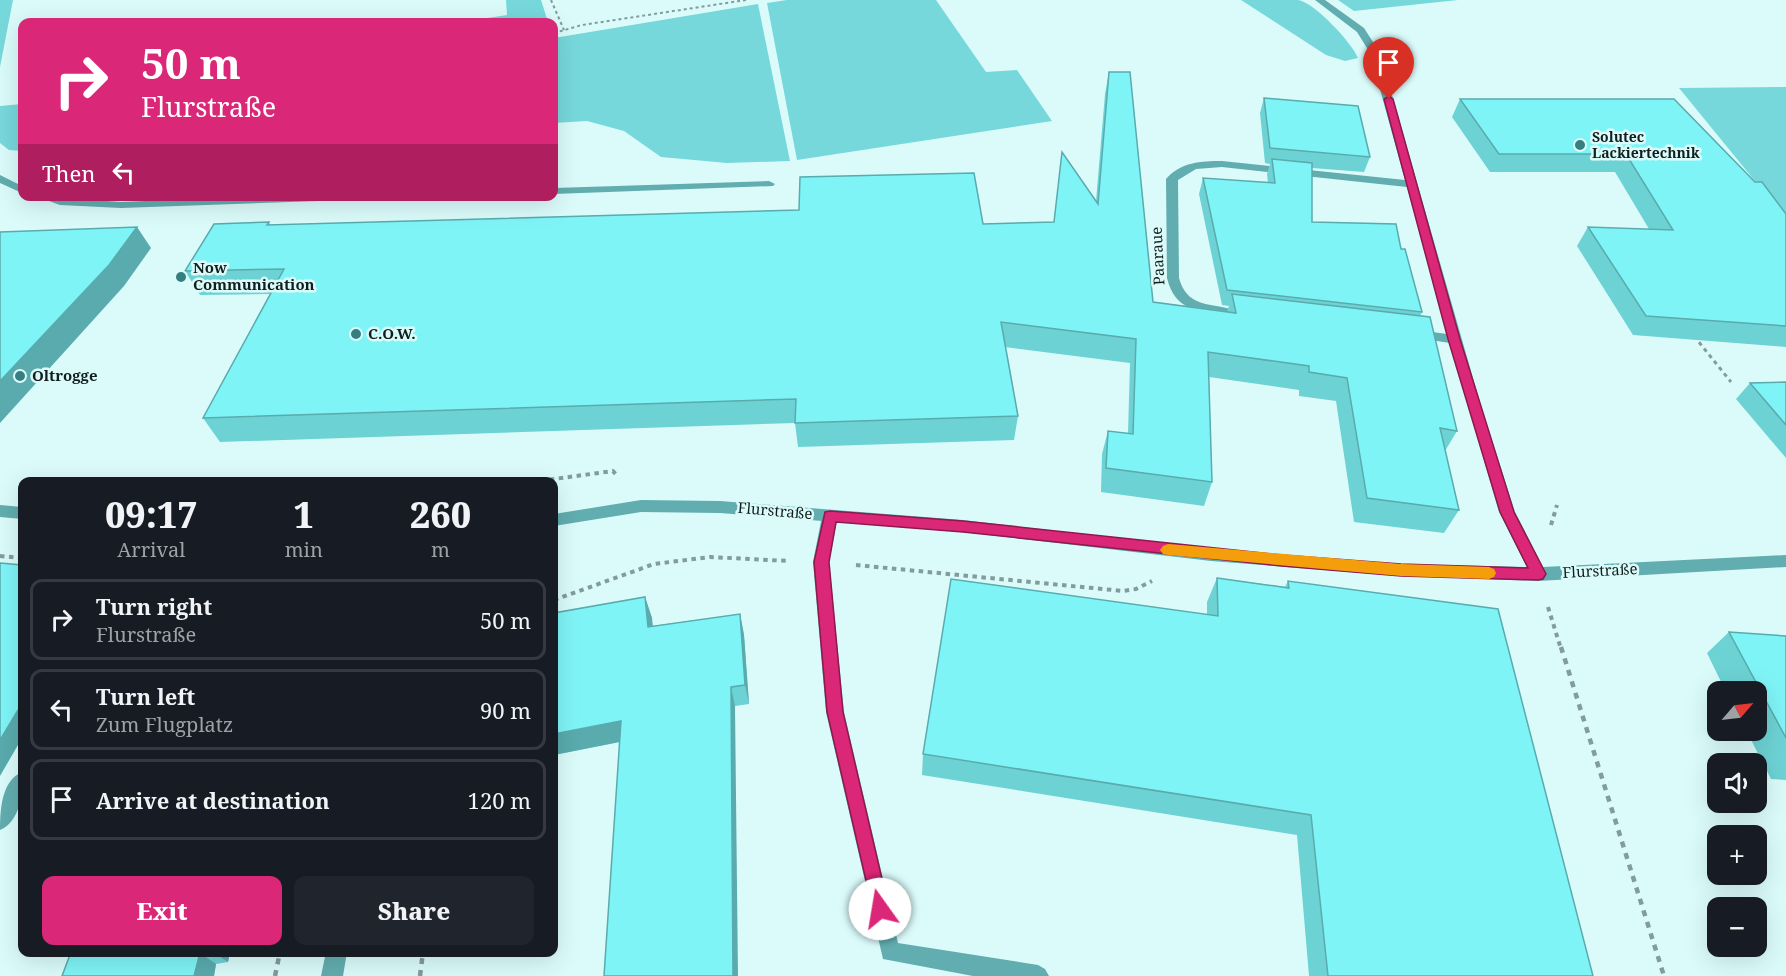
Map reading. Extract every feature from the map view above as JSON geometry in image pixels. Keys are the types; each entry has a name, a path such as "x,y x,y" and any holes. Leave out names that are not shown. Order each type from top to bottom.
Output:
{"street":[{"path":"1319,0 1361,30 1375,53 1454,339 1507,512 1538,574"},
{"name":"Paaraue","path":"1239,314 1190,304 1178,293 1173,278 1172,180 1181,170 1199,164 1222,164 1412,184"},
{"path":"0,178 18,188"},
{"path":"558,191 769,184"},
{"path":"57,201 121,205 234,201"},
{"path":"1399,332 1454,339"},
{"name":"Flurstraße","path":"558,519 641,506 720,507 963,526 1211,555 1389,569 1538,574 1786,561"},
{"path":"0,511 18,513"},
{"path":"830,516 821,562 835,712 890,952 1038,976"},
{"path":"0,821 18,788"},
{"path":"332,976 336,957"}],"path":[{"path":"551,0 564,30"},
{"path":"558,32 582,25 746,0"},
{"path":"1693,336 1731,382"},
{"path":"0,556 18,558"},
{"path":"558,599 654,564 710,557 821,562 1123,591 1136,589 1158,579"},
{"path":"1538,574 1664,976"},
{"path":"275,976 279,957"},
{"path":"420,976 422,957"}],"shaded area":[{"path":"0,0 13,0 0,67"},
{"path":"506,0 541,0 547,18 487,18 507,15"},
{"path":"787,0 936,0 986,72 1017,70 1052,121 797,160 767,3"},
{"path":"1241,0 1305,2 1332,24 1358,58 1345,61 1326,55"},
{"path":"1338,0 1458,0 1354,11"},
{"path":"758,4 790,161 727,163 661,157 624,131 587,121 558,123 558,37"},
{"path":"1786,87 1786,219 1679,88"},
{"path":"18,104 18,151 9,150 0,143 0,106"}],"building":[{"path":"1109,72 1130,72 1153,302 1236,313 1232,294 1430,317 1457,431 1440,428 1459,510 1367,498 1347,378 1309,372 1309,366 1208,352 1212,482 1106,468 1108,431 1133,434 1136,339 1001,322 1018,416 795,423 796,399 203,418 284,269 185,271 214,224 269,222 267,225 799,210 800,177 974,173 983,224 1054,222 1062,152 1098,204"},
{"path":"1264,98 1358,106 1370,157 1270,148"},
{"path":"1460,99 1674,99 1755,182 1762,182 1786,214 1786,326 1646,316 1588,227 1673,230 1626,154 1499,154"},
{"path":"1272,159 1312,163 1312,222 1396,224 1401,249 1405,249 1422,312 1227,290 1203,178 1275,183"},
{"path":"137,227 109,265 0,381 0,232"},
{"path":"1786,382 1786,425 1750,383"},
{"path":"0,563 18,565 18,710 0,740"},
{"path":"1217,578 1289,588 1288,581 1498,609 1593,976 1328,976 1311,815 923,754 951,579 1218,616"},
{"path":"645,597 648,627 740,614 745,685 731,687 733,976 604,976 621,721 558,733 558,612"},
{"path":"1729,632 1786,636 1786,738 1767,703 1767,681 1755,681"},
{"path":"69,957 199,957 194,976 62,976"}],"slow traffic":[{"path":"1168,550 1401,570 1489,573"}],"place":[{"name":"Solutec Lackiertechnik","path":"1580,145"},
{"name":"Now Communication","path":"181,277"},
{"name":"C.O.W.","path":"356,334"},
{"name":"Oltrogge","path":"20,376"}],"route":[{"path":"880,909 835,712 821,562 830,516 963,526 1282,561 1401,570 1538,574 1507,512 1454,339 1389,99"}]}
